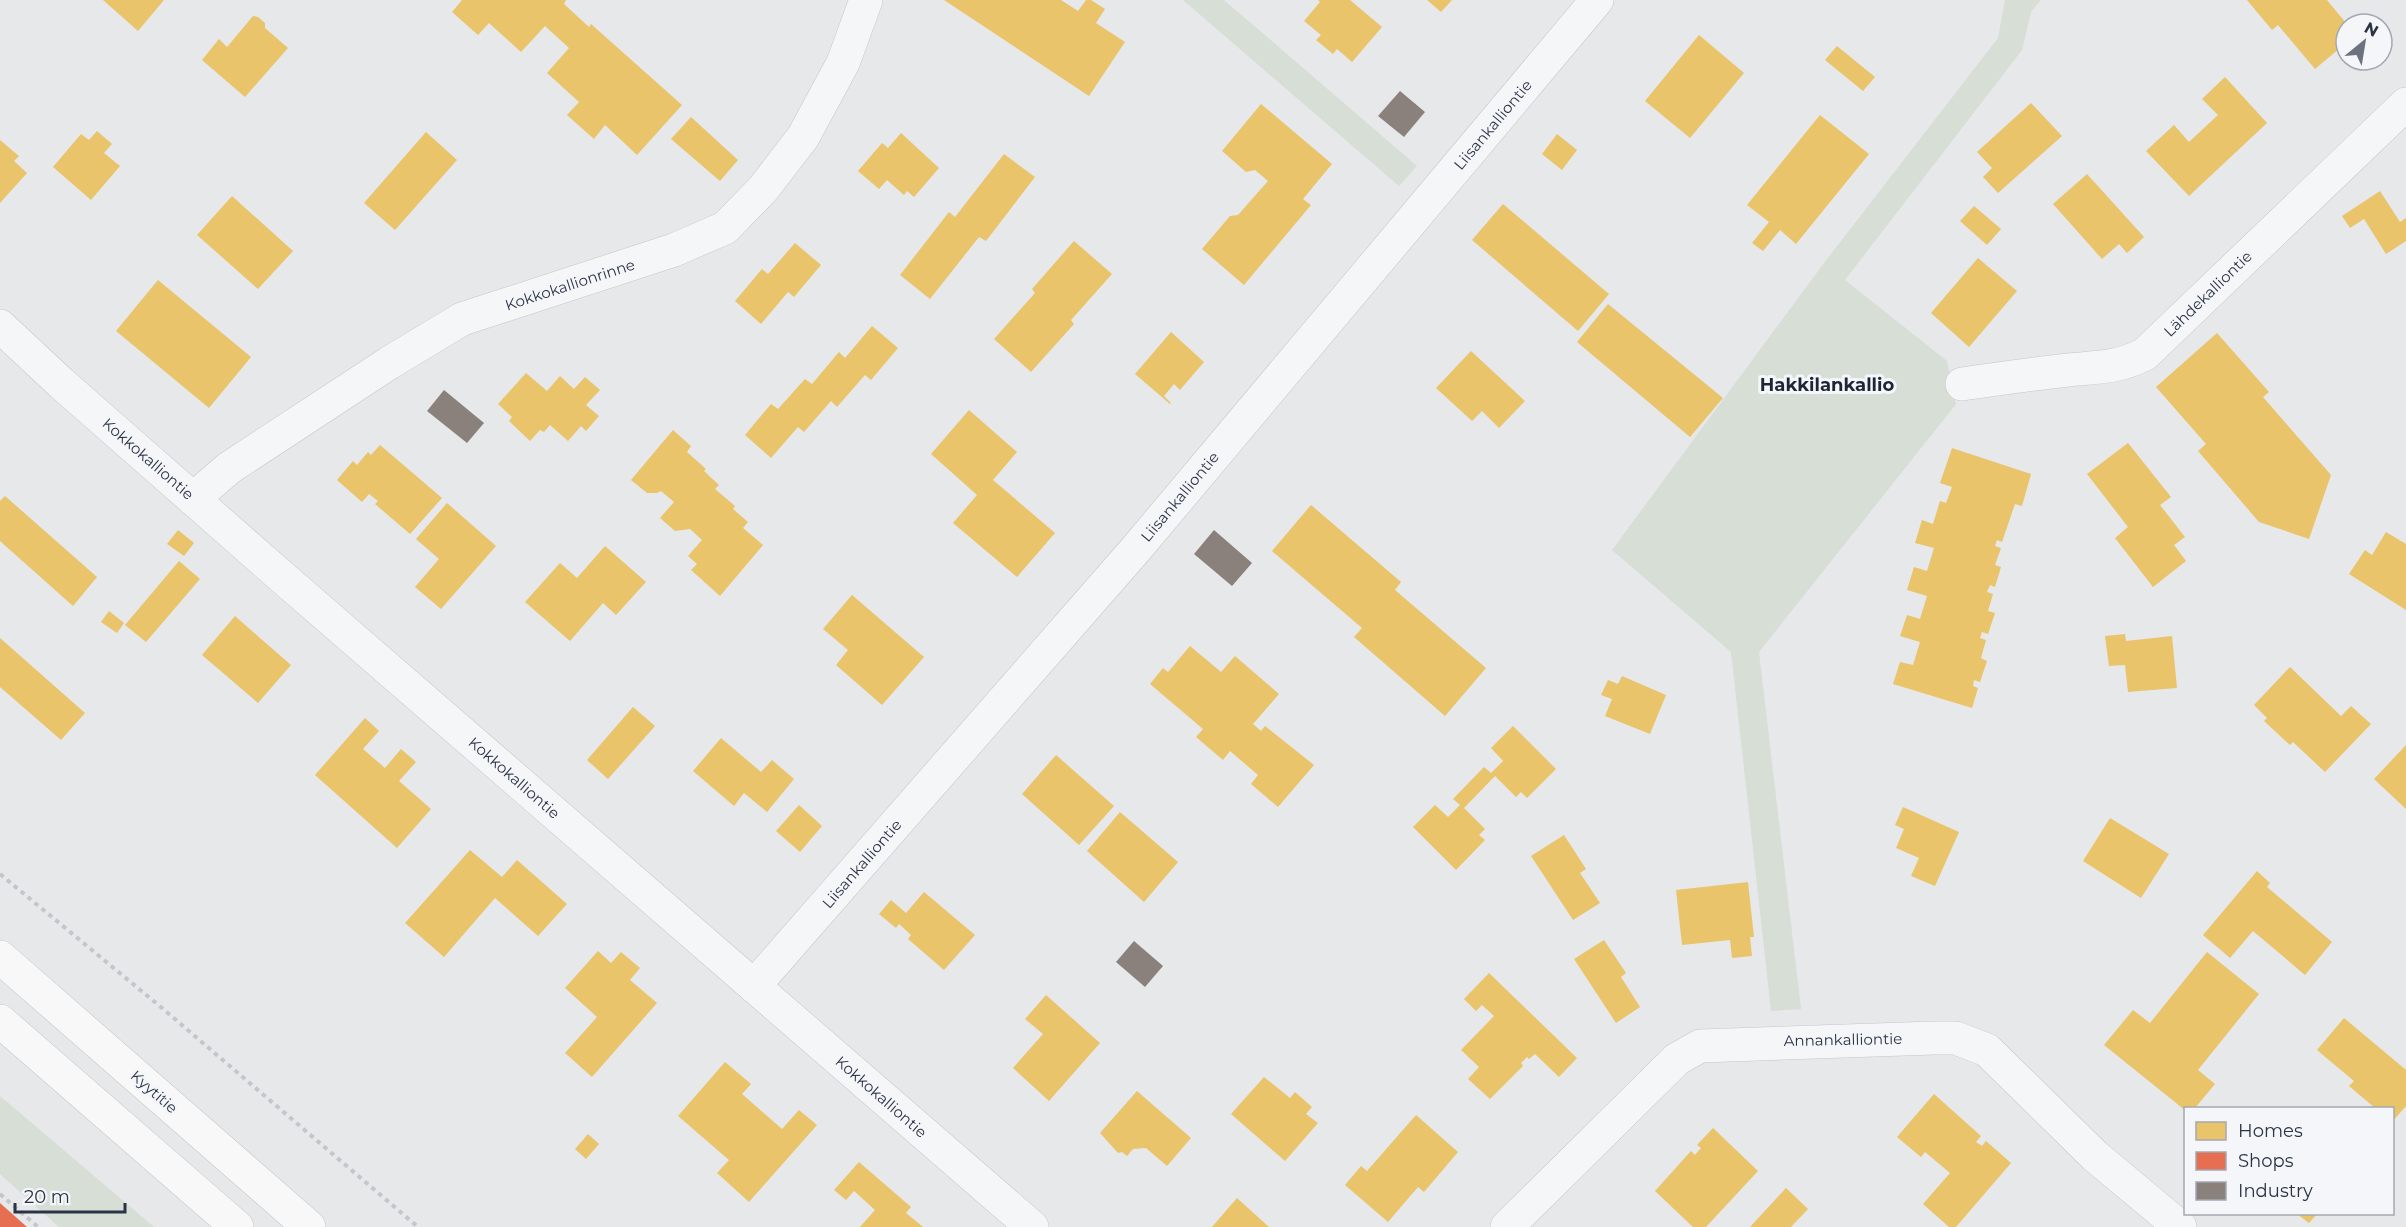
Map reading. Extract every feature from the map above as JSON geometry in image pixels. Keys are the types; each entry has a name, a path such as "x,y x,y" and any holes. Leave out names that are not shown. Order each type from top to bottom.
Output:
{"main road":[{"name":"Kyytitie","path":"0,957 309,1227"},
{"path":"0,1021 237,1227"}],"street":[{"name":"Kokkokallionrinne","path":"193,498 238,462 389,363 462,319 674,250 725,228 763,189 803,137 843,63 866,0"},
{"name":"Liisankalliontie","path":"754,986 1125,562 1598,0"},
{"name":"Lähdekalliontie","path":"1962,384 2070,370 2100,369 2126,364 2145,354 2406,104"},
{"name":"Kokkokalliontie","path":"0,326 61,383 1032,1227"},
{"name":"Annankalliontie","path":"1508,1227 1677,1059 1700,1046 1729,1043 1934,1038 1956,1038 1987,1050 2095,1156 2180,1227"}],"path":[{"path":"0,874 162,1008 418,1227"},
{"path":"0,1194 38,1227"}],"shaded area":[{"path":"1183,0 1224,0 1417,166 1399,186"},
{"path":"2005,0 2041,0 2031,12 2022,50 1845,280 1947,361 1956,404 1759,652 1801,1009 1771,1011 1731,652 1612,550 1824,263 1998,38"},
{"path":"0,1096 154,1227 59,1227 0,1174"}],"building: Homes":[{"path":"103,0 164,0 138,31"},
{"path":"462,0 566,0 564,4 589,27 591,24 682,105 637,155 605,125 594,139 567,115 579,102 547,73 569,48 545,26 521,52 489,23 478,35 452,12"},
{"path":"944,0 1061,0 1078,11 1086,0 1091,0 1105,9 1096,23 1125,42 1089,96"},
{"path":"1318,0 1350,0 1382,27 1352,62 1337,49 1333,54 1316,40 1321,35 1304,21 1320,2"},
{"path":"1427,0 1452,0 1441,12"},
{"path":"2247,0 2327,0 2337,12 2334,12 2334,53 2315,69 2278,25 2272,30"},
{"path":"253,16 265,23 265,28 288,48 245,97 202,60 219,39 227,47"},
{"path":"1699,35 1744,73 1690,138 1645,101"},
{"path":"1837,46 1875,77 1863,91 1825,60"},
{"path":"2225,77 2267,123 2189,196 2146,151 2174,125 2189,142 2218,115 2202,99"},
{"path":"2031,103 2062,136 1998,193 1983,177 1992,168 1977,152"},
{"path":"1261,104 1332,164 1303,199 1311,205 1244,285 1202,249 1230,216 1238,215 1268,181 1255,170 1246,172 1222,151"},
{"path":"1820,115 1869,154 1796,244 1780,230 1763,251 1752,243 1769,222 1747,205"},
{"path":"691,117 738,160 720,181 671,139"},
{"path":"97,131 112,144 104,153 120,166 91,200 53,167 81,134 89,140"},
{"path":"426,132 457,160 395,230 364,203"},
{"path":"901,133 939,168 914,197 907,191 904,195 887,180 879,189 858,171 882,143 888,148"},
{"path":"1557,134 1577,150 1562,170 1542,154"},
{"path":"0,140 19,156 14,161 27,173 0,203"},
{"path":"1004,154 1035,177 986,241 979,237 930,299 900,275 949,212 955,217"},
{"path":"2087,174 2144,237 2127,253 2119,244 2102,259 2053,204"},
{"path":"2380,191 2400,222 2406,218 2406,241 2386,254 2364,219 2350,228 2342,216"},
{"path":"232,196 293,251 258,289 197,235"},
{"path":"1503,204 1609,294 1578,331 1472,240"},
{"path":"1974,206 2001,229 1987,245 1960,221"},
{"path":"1074,241 1112,274 1071,320 1074,324 1031,372 994,339 1035,293 1032,289"},
{"path":"795,243 821,265 794,297 788,292 761,324 735,301 762,269 768,274"},
{"path":"1978,258 2017,291 1969,347 1931,313"},
{"path":"158,280 251,357 209,408 116,331"},
{"path":"1608,304 1723,398 1690,437 1577,342"},
{"path":"872,326 898,348 871,380 865,375 837,407 831,401 804,432 798,427 771,458 745,435 771,404 778,409 805,379 812,384 839,352 845,358"},
{"path":"1171,332 1204,362 1180,390 1174,384 1164,396 1170,404 1135,374"},
{"path":"2217,333 2269,392 2263,397 2331,475 2309,539 2259,522 2198,451 2206,444 2156,387"},
{"path":"1471,351 1525,401 1499,428 1482,411 1472,421 1436,388"},
{"path":"526,373 547,391 560,376 574,389 585,377 600,390 586,405 599,416 586,431 581,426 568,441 550,425 544,432 540,430 530,441 509,421 512,417 498,404"},
{"path":"969,410 1017,452 993,480 1055,533 1017,577 953,523 977,495 931,454"},
{"path":"673,430 691,446 687,452 706,469 704,471 719,485 715,489 735,506 733,509 748,522 743,528 763,545 720,596 691,570 697,564 688,556 702,540 690,529 675,531 660,518 674,502 661,491 647,493 631,480"},
{"path":"2128,443 2171,497 2160,505 2185,537 2174,545 2186,561 2153,587 2115,538 2128,527 2087,474"},
{"path":"380,445 442,498 410,534 375,504 378,501 369,494 362,502 337,480 353,461 357,465 368,452 371,455"},
{"path":"1952,448 2031,474 2022,506 2015,504 2002,542 1997,540 1995,546 2001,548 1995,565 2001,567 1995,587 1990,585 1987,592 1993,594 1988,611 1995,613 1988,634 1982,632 1980,638 1986,640 1981,658 1987,661 1980,682 1974,680 1973,686 1978,688 1972,708 1893,684 1900,662 1913,665 1920,642 1900,636 1907,615 1920,619 1927,596 1907,590 1914,567 1927,571 1934,548 1915,543 1922,520 1933,524 1940,501 1946,503 1952,487 1940,483"},
{"path":"5,496 97,577 73,606 0,541 0,501"},
{"path":"447,503 496,546 441,609 415,587 439,559 416,539"},
{"path":"1311,505 1401,582 1395,590 1486,668 1445,716 1354,637 1362,628 1272,551"},
{"path":"178,530 194,543 184,556 167,544"},
{"path":"2386,532 2406,544 2406,610 2349,574 2365,550 2372,555"},
{"path":"605,546 646,582 616,615 603,603 570,641 525,602 560,563 577,578"},
{"path":"179,561 200,579 146,642 125,625"},
{"path":"852,595 924,657 882,705 836,665 848,650 823,629"},
{"path":"109,611 124,623 117,633 101,622"},
{"path":"235,616 291,665 258,703 202,655"},
{"path":"2125,634 2126,641 2172,636 2177,688 2128,692 2125,665 2109,666 2105,636"},
{"path":"0,638 85,713 61,740 0,687"},
{"path":"1190,646 1221,672 1235,656 1279,694 1253,724 1261,731 1265,726 1314,765 1278,807 1251,784 1258,775 1230,751 1223,760 1196,737 1203,729 1150,684 1163,668 1168,672"},
{"path":"2290,667 2341,716 2351,706 2371,724 2325,772 2293,742 2290,745 2264,721 2267,718 2254,705"},
{"path":"1622,676 1666,695 1650,734 1605,716 1612,699 1601,695 1608,680 1618,684"},
{"path":"633,707 655,726 608,779 587,760"},
{"path":"365,718 379,731 363,749 385,768 401,749 416,762 399,781 431,809 397,848 315,775"},
{"path":"1513,726 1556,769 1527,798 1521,792 1516,797 1495,776 1464,808 1485,829 1479,835 1485,840 1456,870 1413,827 1435,805 1448,817 1460,805 1453,799 1484,767 1491,773 1503,761 1491,748"},
{"path":"721,738 761,772 772,760 794,779 767,812 744,793 734,806 693,771"},
{"path":"2406,745 2406,809 2374,779"},
{"path":"1056,755 1114,806 1079,845 1022,794"},
{"path":"799,805 822,826 800,852 776,831"},
{"path":"1903,807 1959,832 1935,886 1911,876 1919,858 1896,848 1904,829 1895,825"},
{"path":"1120,812 1178,862 1144,902 1087,851"},
{"path":"2110,818 2169,854 2141,898 2083,861"},
{"path":"1564,835 1586,869 1580,873 1600,903 1573,920 1531,856"},
{"path":"470,850 502,877 517,860 567,904 538,936 495,898 444,957 405,923"},
{"path":"2257,871 2270,883 2267,887 2332,942 2305,975 2253,931 2230,958 2203,935"},
{"path":"1748,882 1754,937 1750,937 1752,956 1732,958 1730,940 1682,945 1676,890"},
{"path":"924,892 975,935 944,970 908,939 911,935 899,924 896,928 879,914 891,900 906,913"},
{"path":"1604,940 1626,973 1621,977 1640,1007 1616,1023 1574,959"},
{"path":"598,951 611,963 621,952 640,968 630,980 657,1003 592,1077 565,1053 597,1017 565,988"},
{"path":"2207,952 2259,994 2198,1070 2215,1084 2196,1107 2184,1107 2184,1109 2104,1045 2133,1010 2150,1023"},
{"path":"1489,973 1577,1058 1559,1077 1535,1054 1529,1059 1527,1057 1521,1063 1523,1066 1490,1099 1468,1079 1479,1067 1461,1050 1494,1016 1482,1005 1476,1011 1464,999"},
{"path":"1046,995 1100,1043 1049,1101 1013,1068 1043,1034 1025,1019"},
{"path":"2344,1018 2406,1070 2406,1106 2394,1120 2394,1107 2374,1107 2349,1086 2354,1081 2317,1050"},
{"path":"725,1062 751,1084 742,1094 782,1129 799,1110 817,1125 749,1202 717,1173 729,1160 678,1116"},
{"path":"1264,1077 1290,1098 1295,1092 1312,1107 1306,1114 1318,1123 1285,1161 1231,1114"},
{"path":"1137,1091 1191,1138 1167,1166 1146,1148 1133,1149 1127,1156 1122,1152 1118,1153 1100,1133"},
{"path":"1934,1094 1981,1136 1976,1142 1982,1146 1986,1141 2011,1163 1956,1227 1949,1227 1923,1204 1950,1173 1925,1152 1921,1157 1897,1137"},
{"path":"1416,1115 1458,1152 1424,1192 1418,1187 1388,1222 1345,1185 1361,1166 1367,1171"},
{"path":"1713,1128 1758,1171 1706,1227 1693,1227 1655,1191 1691,1151 1695,1155 1701,1148 1697,1145"},
{"path":"588,1134 599,1144 586,1159 575,1149"},
{"path":"859,1162 911,1207 906,1213 923,1227 860,1227 875,1210 854,1191 846,1200 834,1190"},
{"path":"1786,1188 1808,1209 1791,1227 1750,1227"},
{"path":"1237,1198 1269,1227 1212,1227"},
{"path":"2298,1215 2316,1215 2309,1223"}],"building: Shops":[{"path":"0,1203 27,1227 0,1227"}],"building: Industry":[{"path":"1400,91 1425,112 1404,137 1378,116"},
{"path":"444,390 484,423 467,443 427,411"},
{"path":"1214,530 1252,563 1232,586 1194,554"},
{"path":"1134,941 1163,966 1145,987 1116,962"}],"district":[{"name":"Hakkilankallio","path":"1827,385"}]}
